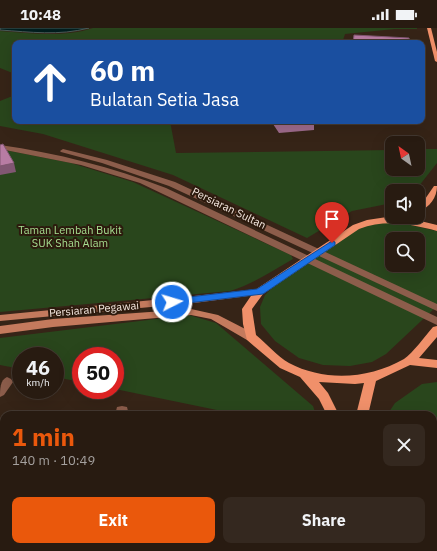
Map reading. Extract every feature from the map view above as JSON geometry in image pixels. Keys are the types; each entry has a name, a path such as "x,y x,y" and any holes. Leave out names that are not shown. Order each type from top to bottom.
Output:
{"main road":[{"path":"429,28 437,61"},
{"path":"433,45 437,50"},
{"path":"425,205 437,188"},
{"path":"385,219 375,220 356,227 259,292 247,309 251,337 284,365 304,374 324,379 345,380 371,378 408,361 437,330"},
{"path":"420,224 437,228"},
{"name":"Persiaran Pegawai","path":"0,318 57,311 201,300 259,292"},
{"name":"Persiaran Pegawai","path":"0,330 53,323 203,312 251,337"},
{"path":"408,361 437,364"},
{"path":"304,374 324,396 331,411"},
{"path":"363,411 371,378"}],"street":[{"name":"Persiaran Sultan","path":"0,142 83,155 136,170 172,184 437,308"},
{"name":"Persiaran Sultan","path":"0,147 74,160 103,167 132,177 437,321"}],"green space":[{"path":"93,28 417,28 345,34 343,40 12,40 12,73 0,68 0,31 58,34"},
{"path":"12,96 12,124 171,124 176,153 385,150 385,176 425,176 425,149 437,149 437,163 420,184 385,184 385,204 352,211 307,238 173,175 43,134 0,126 0,101"},
{"name":"Taman Lembah Bukit SUK Shah Alam","path":"0,149 71,163 133,182 291,255 293,259 255,281 230,291 0,312"},
{"path":"374,223 385,223 385,224 406,224 437,231 437,306 386,354 372,362 350,366 323,365 299,358 275,341 261,324 260,307 265,295 277,283 358,228"},
{"path":"189,315 216,323 313,406 315,411 222,411 124,391 124,347 72,347 72,380 64,379 64,347 12,347 12,367 0,365 0,338"},
{"path":"437,382 437,411 390,411 395,403 422,384"}],"water":[{"path":"0,28 89,28 67,32 44,33 0,30"}],"building":[{"path":"354,35 409,38 409,40 353,40"},
{"path":"3,144 14,163 0,166 0,145"}],"route":[{"path":"172,302 201,300 259,292 332,243"}]}
